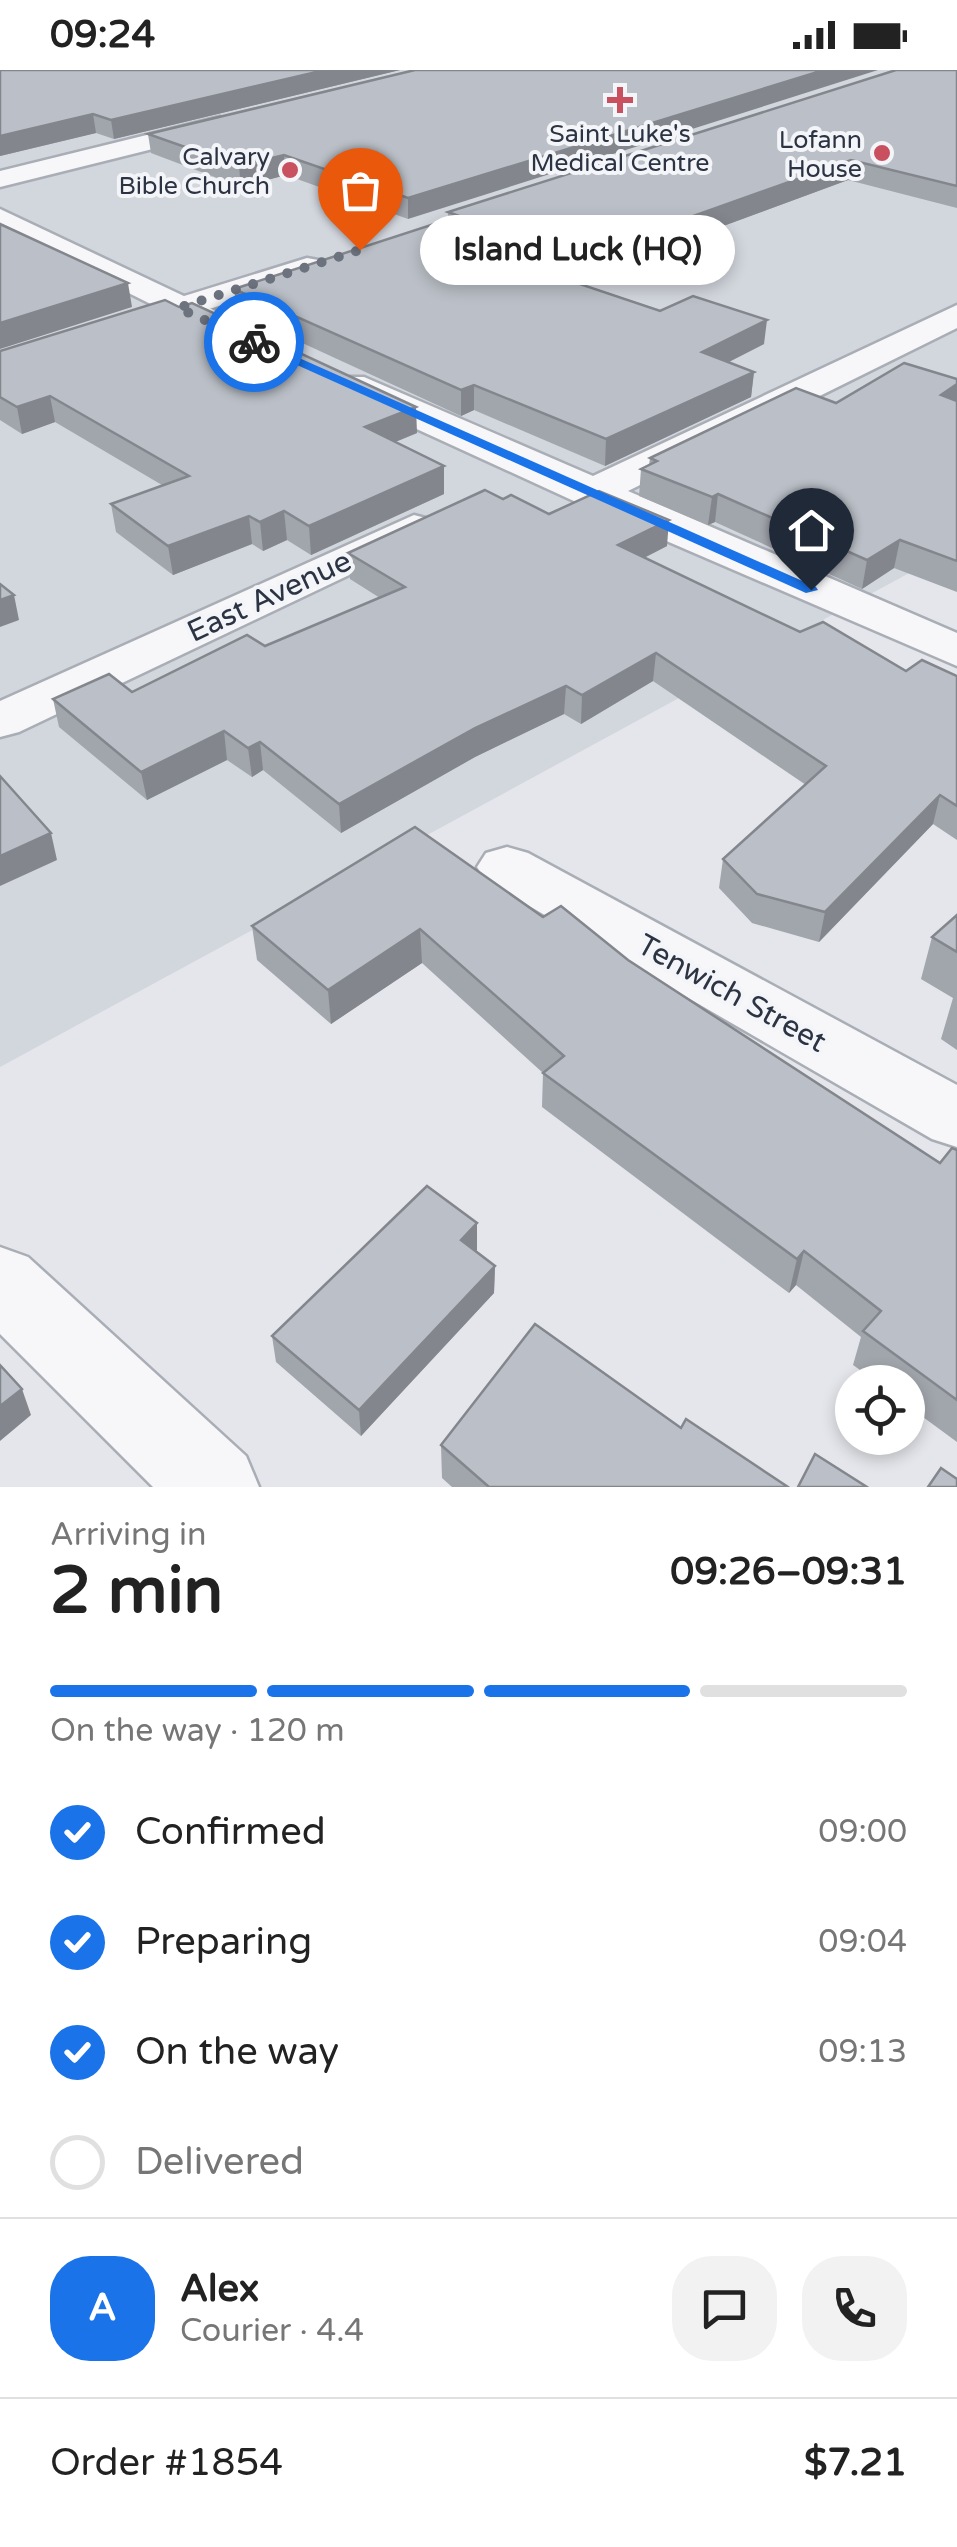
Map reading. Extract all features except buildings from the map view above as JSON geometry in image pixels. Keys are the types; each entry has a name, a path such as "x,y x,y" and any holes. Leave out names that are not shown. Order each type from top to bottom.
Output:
{"street":[{"path":"0,179 239,120"},
{"path":"0,218 178,308 268,348"},
{"path":"0,365 342,255"},
{"path":"591,492 957,315"},
{"path":"322,372 957,651"},
{"name":"East Avenue","path":"0,722 539,470"},
{"name":"Tenwich Street","path":"507,868 957,1119"},
{"path":"0,1282 215,1487"}],"shaded area":[{"path":"149,70 957,70 957,547 0,1067 0,97"}],"way so far":[{"path":"254,342 178,308 360,250"}],"place":[{"name":"Saint Luke's Medical Centre","path":"620,100"},
{"name":"Lofann House","path":"882,153"},
{"name":"Calvary Bible Church","path":"290,170"},
{"name":"Island Luck (HQ)","path":"360,250"}],"route":[{"path":"254,342 811,590"}]}
